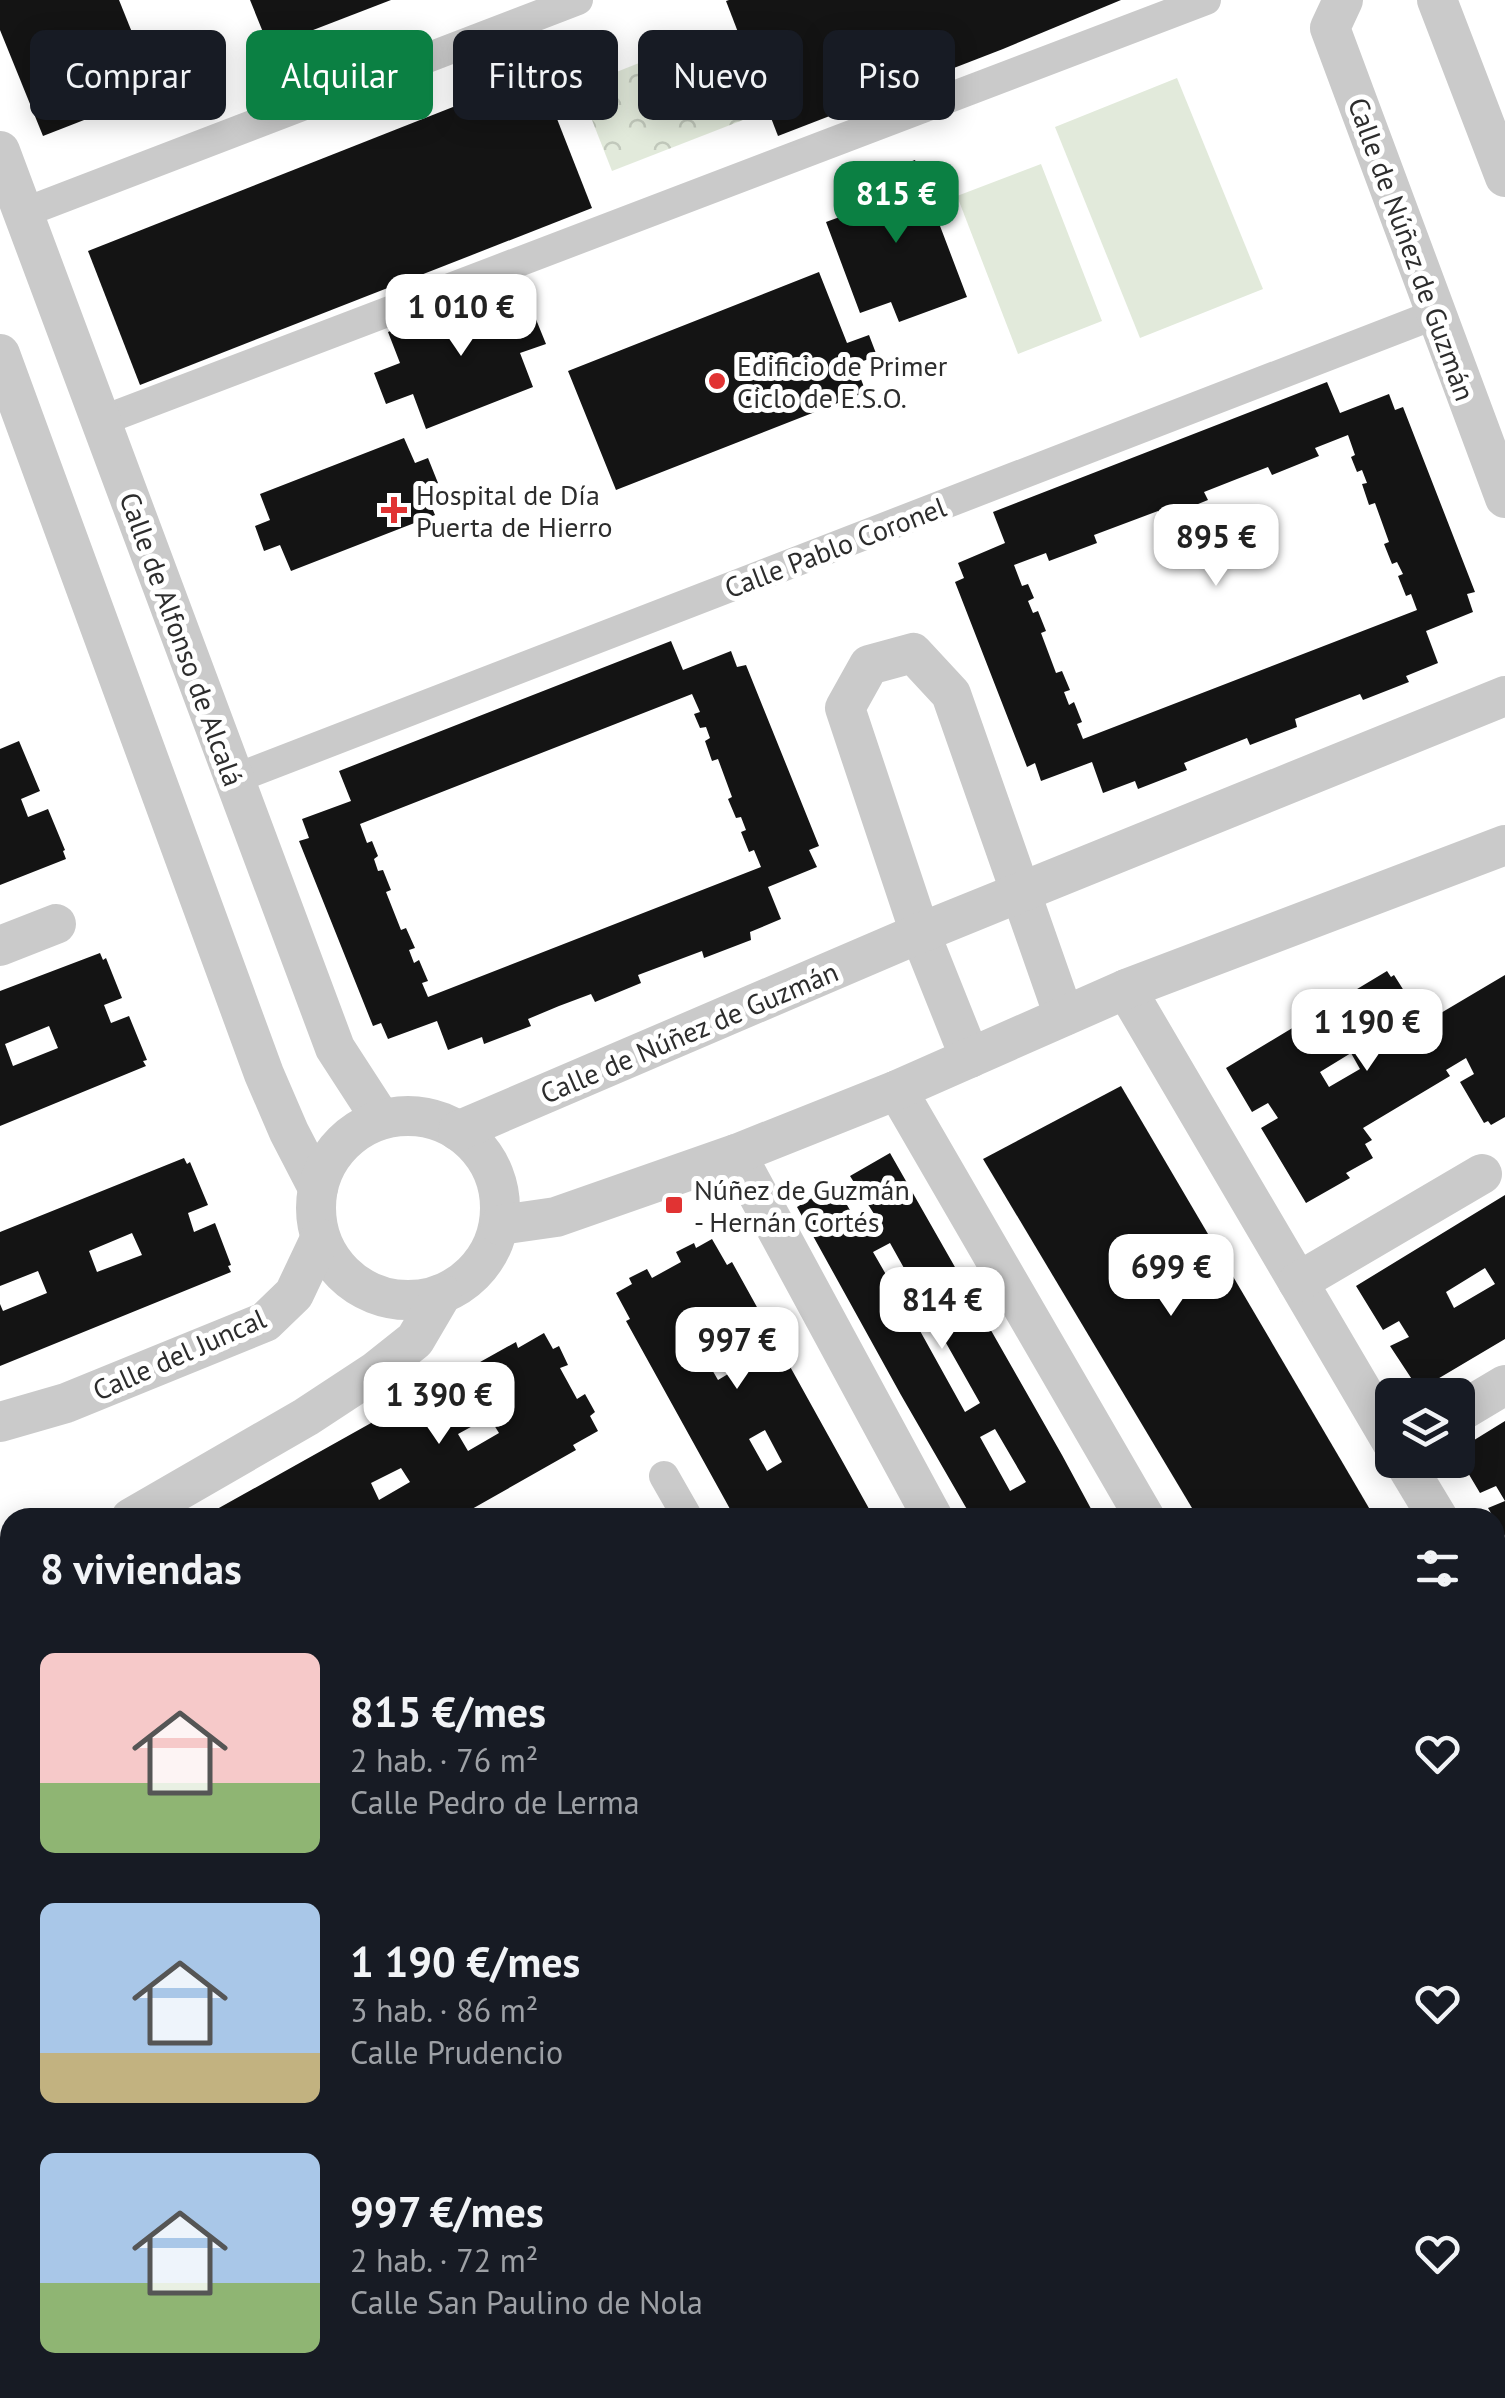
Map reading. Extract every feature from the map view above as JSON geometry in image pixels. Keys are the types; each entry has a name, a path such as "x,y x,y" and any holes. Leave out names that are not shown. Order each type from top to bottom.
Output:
{"street":[{"path":"23,212 578,0"},
{"path":"101,421 1206,0"},
{"name":"Calle de Núñez de Guzmán","path":"1343,0 1330,28 1505,498"},
{"path":"1437,0 1505,177"},
{"name":"Calle de Alfonso de Alcalá","path":"0,152 334,1048 381,1118"},
{"name":"Calle Pablo Coronel","path":"234,779 1436,314"},
{"path":"0,354 264,1074 288,1132 318,1188"},
{"path":"970,1058 920,933 845,708 869,664 913,653 950,694 1064,1016"},
{"name":"Calle de Núñez de Guzmán","path":"458,1130 920,933 1505,696"},
{"path":"500,1225 556,1217 736,1154 898,1090 1126,989 1505,846"},
{"path":"0,946 56,924"},
{"path":"1126,989 1375,1413"},
{"path":"898,1090 1139,1508"},
{"path":"412,1115 444,1122 471,1138 490,1164 500,1194 500,1225 488,1255 468,1279 442,1294 413,1301 383,1298 356,1285 334,1264 320,1238 315,1209 318,1188 333,1153 354,1132 381,1118 412,1115"},
{"path":"736,1154 928,1508"},
{"path":"1298,1282 1482,1174"},
{"name":"Calle del Juncal","path":"0,1422 66,1403 265,1322 294,1294 320,1238"},
{"path":"148,1508 306,1417 376,1371 414,1340 442,1294"},
{"path":"1475,1403 1505,1384"},
{"path":"664,1476 682,1508"},
{"path":"1414,1478 1432,1508"}],"green space":[{"path":"638,63 638,120 743,120 612,171 592,120 618,120 618,71"},
{"path":"1177,78 1263,289 1140,338 1055,127"},
{"path":"1041,164 1102,321 1018,354 957,196"}],"building":[{"path":"0,0 119,0 131,30 30,30 30,104 0,30"},
{"path":"250,0 391,0 313,30 262,30"},
{"path":"1121,0 955,68 955,30 823,30 823,119 778,136 772,120 803,120 803,30 737,30 726,1"},
{"path":"453,107 453,120 557,120 592,208 140,385 88,251 420,120 433,120 433,115"},
{"path":"37,120 84,120 43,136"},
{"path":"915,160 967,297 899,322 891,302 860,313 826,222 856,211 847,185"},
{"name":"Edificio de Primer Ciclo de E.S.O.","path":"819,272 847,343 869,335 877,356 855,364 866,392 616,490 568,371"},
{"path":"496,289 509,322 533,312 546,344 520,353 533,387 426,429 413,394 386,404 374,373 400,363 388,332"},
{"path":"1327,382 1340,413 1389,394 1395,410 1403,407 1475,592 1467,594 1473,612 1426,631 1438,663 1406,676 1409,682 1363,700 1360,694 1295,719 1297,727 1250,745 1247,738 1184,763 1187,770 1138,789 1135,781 1103,793 1092,762 1041,781 1035,763 1027,767 955,582 964,578 958,563 1005,543 993,512","holes":["1348,435 1355,455 1351,457 1367,483 1362,484 1369,505 1375,503 1389,542 1384,544 1392,564 1397,562 1406,596 1411,594 1417,610 1083,739 1077,724 1082,722 1074,702 1069,705 1064,692 1070,690 1062,671 1056,673 1041,633 1046,631 1038,611 1033,613 1028,601 1034,598 1028,584 1022,586 1014,565 1046,553 1049,561 1097,543 1094,535 1158,511 1161,519 1208,500 1204,492 1268,467 1272,475 1319,456 1315,448"]},
{"path":"404,438 415,463 428,458 438,483 424,488 435,515 291,571 280,545 264,551 255,526 270,520 260,494"},
{"path":"671,641 683,670 731,651 737,667 746,665 819,846 809,850 817,867 768,887 781,919 750,932 751,940 704,958 702,951 638,975 641,983 595,1002 591,994 559,1006 528,1019 531,1026 484,1044 482,1037 448,1050 437,1021 388,1039 381,1023 373,1026 299,841 309,838 302,819 351,801 339,771","holes":["692,694 700,712 694,714 700,728 706,727 710,738 705,741 712,761 718,759 732,797 728,799 746,830 741,832 761,867 428,997 422,983 428,981 419,960 414,963 409,950 415,948 406,928 401,930 386,892 391,890 374,859 378,856 372,841 367,843 360,824"]},
{"path":"19,741 40,791 21,799 28,817 48,809 66,859 0,885 0,749"},
{"path":"100,953 103,960 106,958 122,998 104,1005 111,1023 129,1016 146,1066 0,1126 0,991","holes":["49,1026 58,1048 13,1066 5,1044"]},
{"path":"1387,971 1391,977 1394,975 1418,1013 1403,1023 1411,1038 1427,1028 1424,1023 1505,975 1505,1117 1491,1125 1488,1121 1484,1123 1460,1082 1474,1074 1466,1058 1446,1070 1450,1076 1363,1128 1372,1140 1365,1144 1373,1158 1346,1173 1350,1178 1306,1203 1261,1128 1278,1118 1268,1103 1252,1112 1226,1068","holes":["1351,1053 1360,1069 1329,1087 1320,1072"]},
{"path":"1121,1086 1369,1508 1192,1508 983,1159"},
{"path":"890,1153 1091,1508 966,1508 797,1207 835,1184 859,1226 876,1217 850,1176","holes":["890,1243 919,1295 903,1304 873,1252","933,1320 980,1403 965,1412 919,1329","995,1429 1026,1482 1010,1491 980,1437"]},
{"path":"184,1158 187,1164 190,1162 208,1205 188,1213 194,1232 215,1223 231,1272 0,1366 0,1304 3,1311 47,1293 38,1271 0,1286 0,1232","holes":["132,1233 142,1255 97,1272 89,1251"]},
{"path":"1505,1195 1505,1339 1439,1378 1411,1378 1390,1346 1409,1337 1399,1321 1383,1330 1356,1286","holes":["1485,1268 1495,1284 1454,1308 1446,1292"]},
{"path":"712,1239 727,1265 732,1262 868,1508 729,1508 626,1321 630,1319 616,1293 632,1284 629,1278 647,1269 652,1278 681,1262 676,1252 694,1243 696,1248","holes":["716,1340 733,1371 718,1380 700,1349","765,1430 782,1462 767,1471 749,1439"]},
{"path":"544,1333 553,1349 559,1346 568,1365 560,1368 577,1399 585,1394 595,1412 590,1416 598,1431 573,1445 576,1450 474,1508 219,1508 516,1342 518,1348","holes":["489,1417 499,1433 468,1451 458,1434","401,1468 410,1482 379,1500 371,1483"]},
{"path":"1505,1421 1505,1501 1496,1486 1480,1493 1471,1478 1475,1478 1475,1440"}],"place":[{"name":"Edificio de Primer Ciclo de E.S.O.","path":"717,381"},
{"name":"Hospital de Día Puerta de Hierro","path":"394,510"},
{"name":"Núñez de Guzmán - Hernán Cortés","path":"674,1205"}]}
